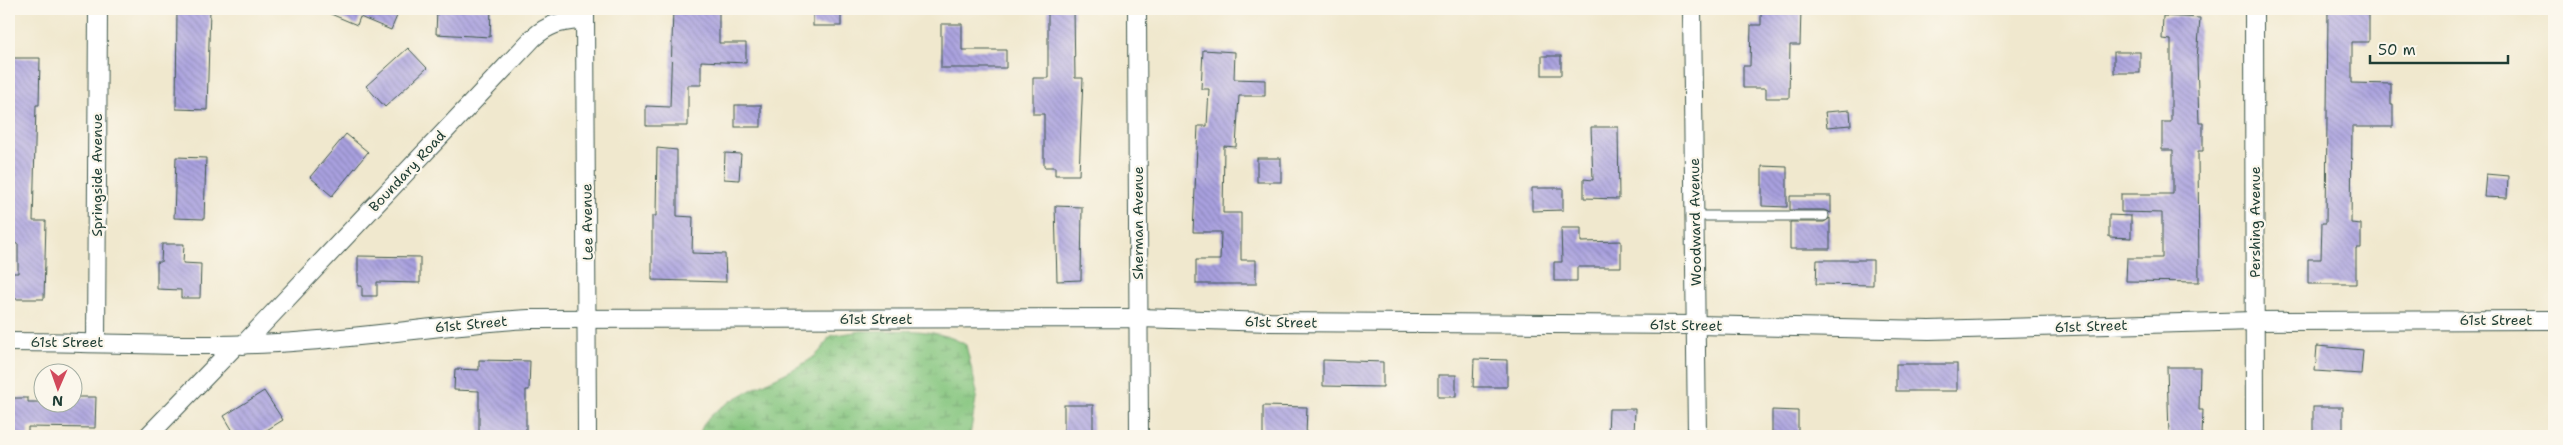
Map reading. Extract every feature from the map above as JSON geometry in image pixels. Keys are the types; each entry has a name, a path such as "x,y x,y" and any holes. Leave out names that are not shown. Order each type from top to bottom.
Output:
{"street":[{"name":"Springside Avenue","path":"96,342 98,9"},
{"name":"Sherman Avenue","path":"1137,9 1139,436"},
{"name":"Woodward Avenue","path":"1692,9 1698,436"},
{"name":"Pershing Avenue","path":"2254,9 2255,436"},
{"name":"Lee Avenue","path":"585,14 588,319 587,436"},
{"name":"Boundary Road","path":"239,345 533,38 546,27 585,14"},
{"name":"61st Street","path":"9,342 239,345 327,339 473,322 588,319 1139,318 1280,322 1696,325 1929,330 2255,321 2554,320"},
{"path":"148,436 239,345"}],"lane":[{"path":"1695,216 1824,216"}],"green space":[{"path":"901,330 928,332 954,339 966,345 977,392 970,436 700,436 704,424 715,412 730,401 804,363 818,353 830,336 861,331"}],"building":[{"path":"177,9 210,9 207,110 176,109"},
{"path":"319,9 400,9 391,30 360,17 357,25"},
{"path":"437,9 491,9 490,37 436,34"},
{"path":"673,9 719,9 719,43 746,43 746,63 701,61 701,85 688,85 688,126 646,126 646,106 670,107"},
{"path":"813,9 841,9 841,26 813,26"},
{"path":"1048,9 1074,9 1075,78 1083,78 1079,175 1055,175 1055,167 1044,167 1044,114 1033,114 1033,78 1048,78"},
{"path":"1761,9 1801,9 1800,45 1790,45 1789,98 1766,98 1766,88 1743,88 1743,66 1750,66 1751,25 1761,25"},
{"path":"2328,9 2369,9 2369,42 2352,42 2352,83 2391,84 2393,127 2352,127 2351,223 2361,224 2361,248 2356,248 2356,284 2308,284 2308,259 2321,259 2322,223 2326,223"},
{"path":"2163,16 2200,18 2197,60 2199,123 2203,123 2203,151 2198,151 2199,282 2126,281 2127,258 2162,258 2162,213 2121,212 2121,194 2173,194 2173,150 2162,150 2162,122 2171,122 2171,40 2162,39"},
{"path":"941,24 962,24 962,50 1006,50 1006,68 941,68"},
{"path":"408,48 427,68 385,107 366,86"},
{"path":"1203,50 1235,52 1234,79 1265,80 1265,96 1239,96 1236,147 1224,146 1223,213 1241,213 1241,260 1256,260 1256,284 1196,284 1196,260 1220,260 1221,232 1193,232 1198,126 1207,126 1209,89 1201,89"},
{"path":"2114,52 2140,52 2140,73 2114,73"},
{"path":"1542,56 1561,56 1561,75 1542,75"},
{"path":"9,58 40,58 39,105 36,105 33,221 46,221 44,299 9,299 9,273 18,273 18,244 9,243"},
{"path":"735,105 761,105 761,127 735,127"},
{"path":"1850,110 1851,125 1827,127 1825,112"},
{"path":"1591,127 1618,127 1619,199 1584,198 1584,179 1593,180"},
{"path":"346,134 368,152 332,196 310,177"},
{"path":"657,148 677,150 677,216 693,217 692,253 725,254 726,282 652,280 652,216 656,216"},
{"path":"725,153 741,154 739,180 724,179"},
{"path":"176,157 206,158 204,219 174,218"},
{"path":"1257,158 1281,158 1281,182 1257,182"},
{"path":"1762,166 1787,167 1787,207 1762,206"},
{"path":"2486,174 2508,176 2507,198 2484,197"},
{"path":"1532,188 1563,188 1563,210 1532,211"},
{"path":"1790,196 1831,196 1831,213 1824,210 1790,210"},
{"path":"1055,206 1082,207 1081,280 1057,281"},
{"path":"2109,215 2131,216 2131,238 2109,237"},
{"path":"1830,218 1830,249 1790,249 1790,222 1824,222"},
{"path":"1561,228 1581,228 1581,242 1621,241 1621,267 1577,267 1577,281 1554,281 1554,262 1562,262"},
{"path":"162,244 184,244 183,263 201,264 200,298 181,298 181,290 157,289 157,262 161,262"},
{"path":"358,256 420,257 420,283 377,282 377,296 362,296 362,286 358,286"},
{"path":"1817,260 1873,260 1873,285 1816,284"},
{"path":"2317,346 2363,350 2361,374 2315,371"},
{"path":"1474,359 1507,360 1507,387 1473,387"},
{"path":"479,360 530,361 529,390 526,390 526,436 479,436 479,391 454,390 455,369 479,370"},
{"path":"1323,360 1383,362 1383,387 1323,386"},
{"path":"1896,364 1957,364 1957,391 1896,391"},
{"path":"2167,367 2200,367 2199,410 2203,410 2202,436 2169,436"},
{"path":"1438,375 1456,375 1456,397 1438,397"},
{"path":"264,391 283,420 257,436 236,436 224,416"},
{"path":"82,397 96,397 95,428 28,427 28,436 9,436 9,398 28,398 28,402 32,402 32,412 82,412"},
{"path":"1064,405 1093,405 1093,436 1064,436"},
{"path":"1263,406 1307,407 1306,436 1263,436"},
{"path":"2313,407 2343,407 2343,436 2313,436"},
{"path":"1609,409 1635,409 1634,436 1608,436"},
{"path":"1772,410 1798,411 1798,436 1772,436"}]}
